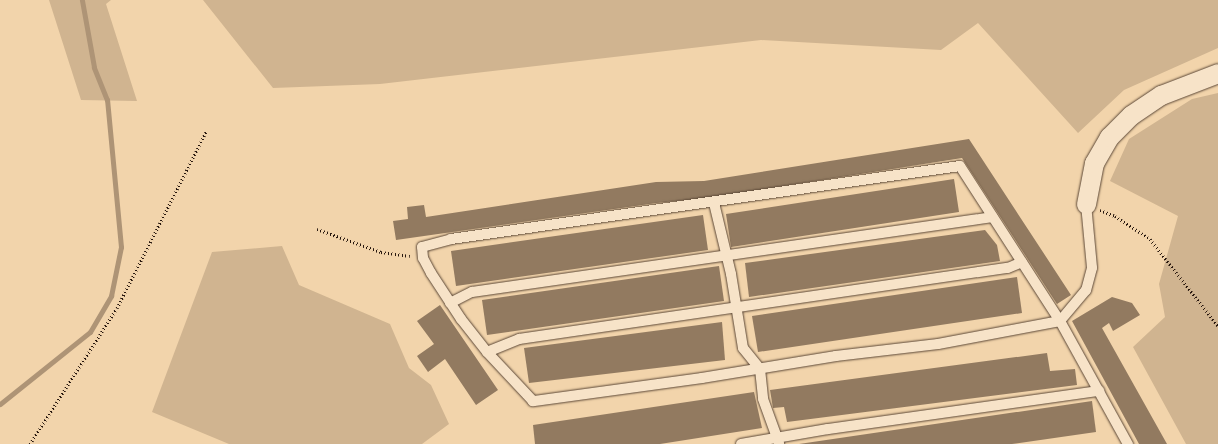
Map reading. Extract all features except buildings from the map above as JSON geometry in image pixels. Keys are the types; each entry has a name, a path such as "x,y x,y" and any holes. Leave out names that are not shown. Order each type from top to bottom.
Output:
{"street":[{"path":"1086,204 1094,163 1109,137 1130,115 1161,95 1218,73"}],"lane":[{"path":"1086,204 1092,268 1086,290 1060,321 938,344 836,356 533,402 487,352 450,303 423,258 422,247 451,239 714,203 960,166 1060,321 1125,444"},
{"path":"714,203 731,274 742,348 760,369 763,399 778,441"},
{"path":"450,303 472,292 993,217"},
{"path":"487,352 519,339 1008,268 1022,262"},
{"path":"741,444 778,441 1098,391"}],"path":[{"path":"30,444 117,308 207,130"},
{"path":"1086,204 1115,216 1150,239 1218,326"},
{"path":"317,229 381,252 423,258"}],"shaded area":[{"path":"49,0 111,0 106,4 137,101 81,100"},
{"path":"203,0 1218,0 1218,48 1124,90 1078,133 978,23 941,50 761,40 380,84 273,88"},
{"path":"1218,93 1218,444 1186,444 1133,347 1165,317 1159,284 1178,216 1110,181 1129,139 1192,99"},
{"path":"282,246 299,285 390,324 409,368 431,385 449,424 422,444 229,444 152,412 212,252"}],"waterway":[{"path":"0,404 90,332 111,296 121,247 107,100 94,67 82,0"}]}
